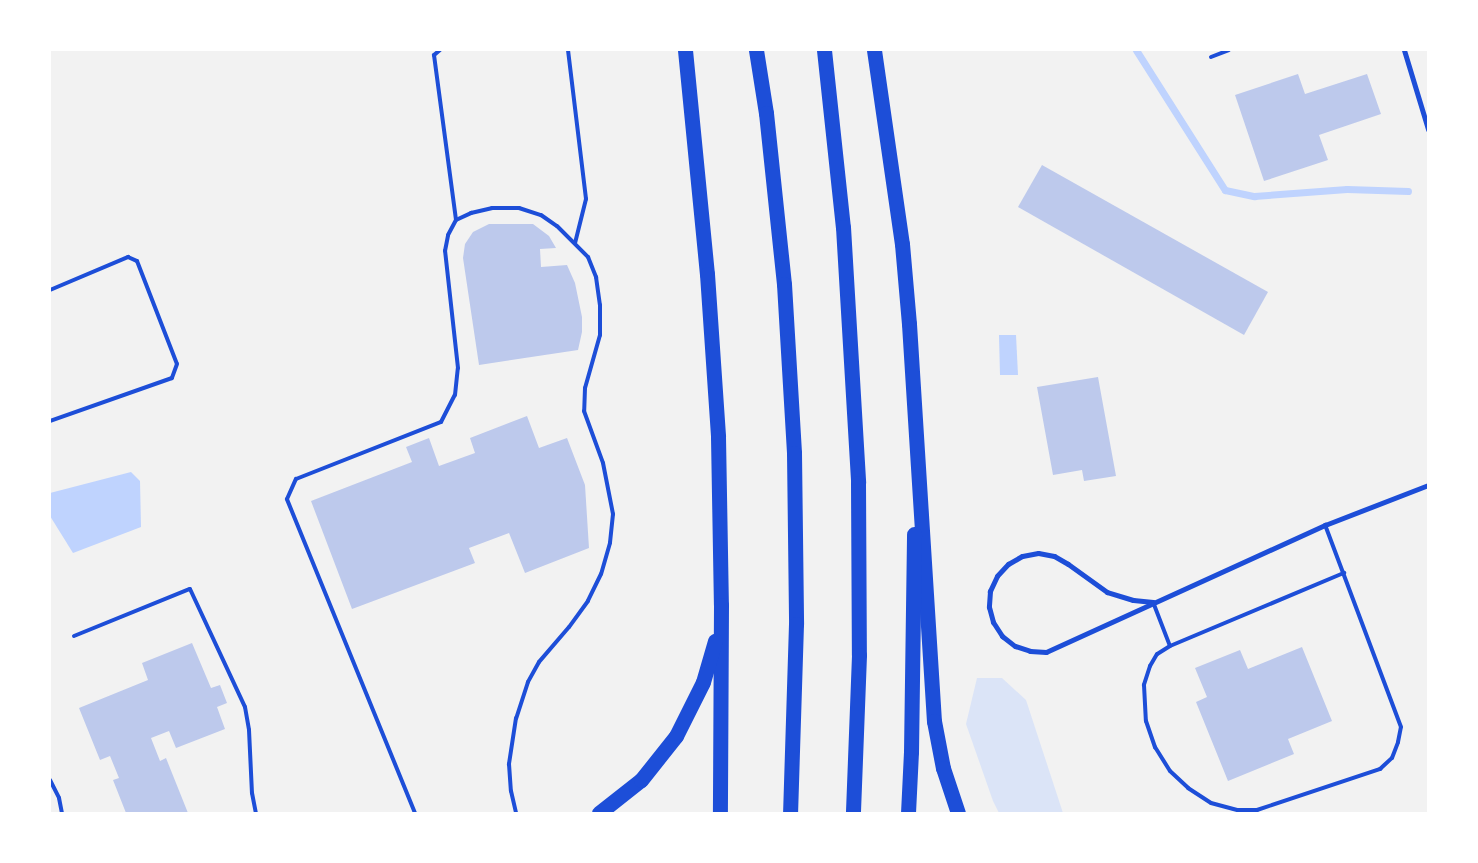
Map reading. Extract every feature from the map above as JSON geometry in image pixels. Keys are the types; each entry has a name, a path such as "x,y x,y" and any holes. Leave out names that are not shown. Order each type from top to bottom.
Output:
{"highway":[{"path":"685,50 700,193 715,387 721,605 720,813"},
{"path":"756,50 766,113 782,264 794,453 796,615 790,813"},
{"path":"824,50 844,227 858,483 859,655 853,813"},
{"path":"874,50 902,244 915,398 933,715 943,768 958,813"},
{"path":"908,813 911,752 915,398"},
{"path":"599,813 641,780 661,757 682,726 708,670 721,605"}],"street":[{"path":"1404,50 1428,129"},
{"path":"1153,602 1126,599 1107,592 1054,556 1038,554 1022,556 1002,570 990,591 989,606 993,622 1002,636 1022,649 1046,652 1153,602 1325,526 1428,484"}],"lane":[{"path":"415,813 288,499 296,479 441,422 455,395 458,368 445,251 448,235 456,220 434,55 440,50"},
{"path":"568,50 586,199 575,242"},
{"path":"1210,57 1229,50"},
{"path":"456,220 471,213 492,208 519,208 541,215 575,242 588,257 596,277 600,304 600,335 585,388 584,411 603,463 613,514 610,543 601,574 588,601 539,662 528,682 516,718 510,750 509,776 516,813"},
{"path":"50,290 128,257 136,261 177,364 172,378 50,421"},
{"path":"1325,526 1344,573 1401,727 1392,758 1380,769 1257,810 1238,810 1211,803 1188,788 1170,771 1155,747 1146,721 1144,685 1150,666 1157,654 1170,646 1344,573"},
{"path":"74,636 190,590 245,707 249,730 252,793 256,813"},
{"path":"1153,602 1170,646"},
{"path":"50,780 59,798 62,813"}],"shaded area":[{"path":"977,678 1002,678 1026,700 1063,813 999,813 966,724"}],"water":[{"path":"999,335 1016,335 1018,375 1000,375"},
{"path":"131,472 140,481 141,527 73,553 50,516 50,493"}],"building":[{"path":"1298,74 1305,94 1367,74 1381,114 1319,135 1328,160 1264,181 1235,95"},
{"path":"1042,165 1268,292 1244,335 1018,207"},
{"path":"489,224 533,224 549,236 556,248 540,249 541,267 567,265 575,283 582,317 582,332 578,350 479,365 463,258 465,244 473,232"},
{"path":"1098,377 1116,476 1084,481 1082,470 1053,475 1037,387"},
{"path":"527,416 539,448 567,438 585,485 589,548 525,573 509,533 469,548 475,563 352,609 311,501 412,462 406,447 429,438 439,466 475,453 470,438"},
{"path":"192,643 211,688 220,685 227,703 217,707 225,729 176,748 169,731 151,738 160,761 166,758 188,813 126,813 113,780 119,778 110,756 100,760 79,708 148,680 142,663"},
{"path":"1302,647 1332,721 1288,739 1294,754 1228,781 1196,702 1207,697 1195,668 1240,650 1248,669"}],"waterway":[{"path":"1136,50 1225,190 1254,196 1347,189 1408,191"}]}
